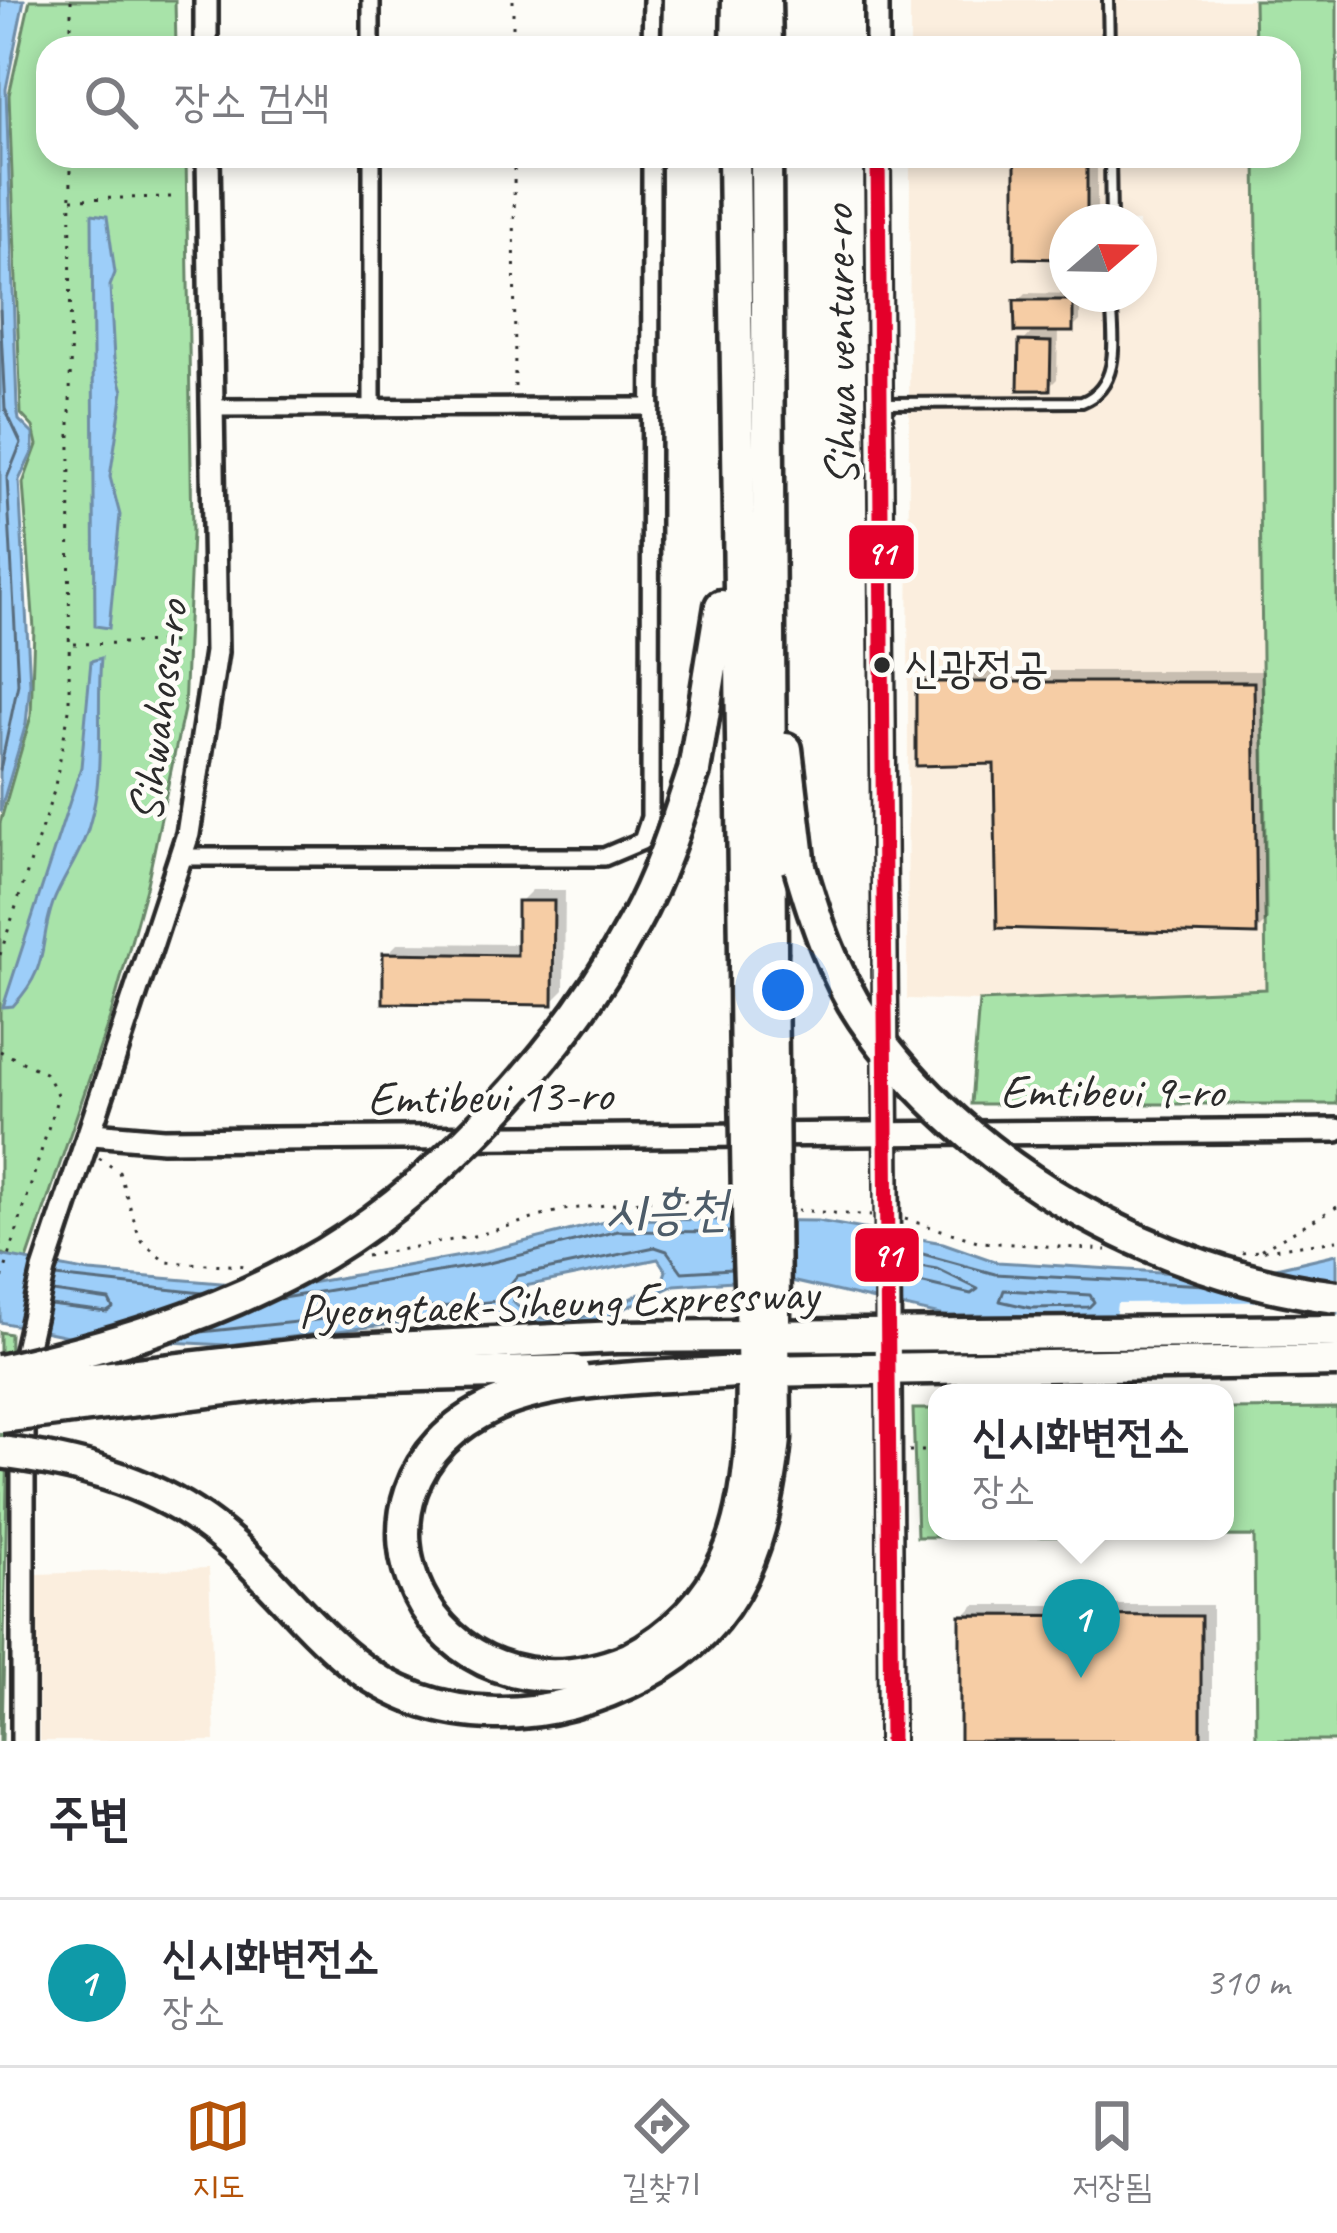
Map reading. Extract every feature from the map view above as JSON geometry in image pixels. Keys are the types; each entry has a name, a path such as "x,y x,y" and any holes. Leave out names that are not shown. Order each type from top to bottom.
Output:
{"highway":[{"path":"736,36 738,0"},
{"path":"766,0 766,36"},
{"path":"11,1367 84,1352 231,1300 304,1265 431,1172 510,1094 579,1010 634,923 694,771 723,595 734,168"},
{"path":"0,1452 65,1462 138,1484 203,1521 250,1560 351,1662 419,1701 466,1713 560,1710 614,1690 676,1658 710,1630 730,1603 757,1547 768,1504 775,1439 734,168"},
{"path":"746,1371 535,1393 471,1418 445,1441 412,1486 401,1534 410,1582 436,1639 480,1671 519,1685 596,1677 652,1647 686,1621 727,1558 740,1513 753,1404 766,168"},
{"path":"767,389 788,784 800,867 817,924 863,1017 939,1108 1025,1174 1192,1263 1279,1289 1337,1297"},
{"name":"Pyeongtaek-Siheung Expressway","path":"0,1390 334,1351 592,1338 1337,1331"},
{"name":"Pyeongtaek-Siheung Expressway","path":"0,1418 315,1378 1337,1360"}],"street":[{"path":"206,0 206,36"},
{"path":"371,0 371,36"},
{"path":"651,36 652,0"},
{"path":"877,0 878,36"},
{"name":"Sihwahosu-ro","path":"11,1367 73,1186 93,1144 181,856 216,652 208,168"},
{"path":"371,168 372,408"},
{"path":"181,856 604,857 642,841 650,817 651,168"},
{"name":"Sihwa venture-ro","path":"878,168 889,1451"},
{"path":"212,409 651,407"},
{"name":"Emtibeui 9-ro","path":"887,1133 1337,1130"},
{"name":"Emtibeui 13-ro","path":"93,1144 887,1133"},
{"path":"11,1367 23,1741"},
{"path":"889,1451 891,1741"}],"lane":[{"path":"1108,0 1108,36"},
{"path":"1110,168 1111,204"},
{"path":"880,403 1082,402 1096,397 1112,370 1111,312"}],"path":[{"path":"71,0 71,36"},
{"path":"513,0 513,36"},
{"path":"0,955 54,791 69,710 71,168"},
{"path":"514,168 515,407"},
{"path":"71,199 172,197"},
{"path":"72,644 175,642"},
{"path":"0,1051 45,1073 58,1096 0,1286"},
{"path":"93,1144 119,1172 140,1239 165,1262 256,1266"},
{"path":"367,1256 478,1235 562,1210 659,1199 727,1204"},
{"path":"1258,1251 1337,1207"},
{"path":"795,1209 881,1216"},
{"path":"902,1218 981,1242 1116,1250"},
{"path":"1233,1255 1337,1240"},
{"path":"889,1451 928,1451"}],"shaded area":[{"path":"910,0 1254,0 1255,36 910,36"},
{"path":"910,168 1256,168 1266,989 979,1001 907,999"},
{"path":"209,1568 215,1741 39,1741 37,1574"}],"green space":[{"path":"30,0 175,0 176,36 36,36 36,168 186,168 192,533 184,709 147,884 110,1018 26,1263 0,1253 0,823 31,716 34,629 23,483 37,445 33,427 21,414 9,95"},
{"path":"1254,0 1337,0 1337,1104 971,1104 979,1001 1266,989 1256,168 1301,168 1301,36 1255,36"},
{"path":"0,1332 10,1334 2,1741 0,1741"},
{"path":"1337,1408 1337,1741 1256,1741 1254,1536 1234,1536 1234,1409"},
{"path":"913,1409 928,1409 928,1537 917,1537"}],"water":[{"path":"0,0 24,0 6,89 17,406 19,420 33,434 33,451 19,480 30,684 26,724 0,812"},
{"path":"92,214 107,216 115,273 110,286 114,359 123,391 110,477 120,515 109,628 95,626"},
{"path":"101,658 99,764 89,826 53,903 33,979 13,1006 3,1007 81,767 91,661"},
{"path":"616,1219 818,1221 943,1243 997,1262 1176,1273 1250,1274 1337,1254 1337,1313 1028,1335 778,1278 675,1285 589,1325 560,1326 487,1312 227,1345 72,1337 0,1322 0,1255 90,1272 282,1288 483,1252","holes":["658,1259 666,1271 662,1282 588,1316 548,1319 513,1302 520,1287"]}],"pier":[{"path":"1337,1283 1337,1319 1027,1341 924,1317 1115,1318 1117,1303 1297,1301"}],"building":[{"path":"1015,168 1087,168 1087,204 1049,204 1049,259 1015,258"},
{"path":"1014,300 1049,300 1049,312 1073,312 1073,332 1015,332"},
{"path":"1019,341 1051,342 1050,390 1018,390"},
{"name":"신광정공","path":"916,682 1254,682 1257,935 997,928 994,764 916,766"},
{"path":"517,901 554,901 553,1005 383,1003 383,953 517,955"},
{"path":"960,1615 1201,1616 1201,1741 960,1741"}],"transit line":[{"name":"91","path":"878,168 891,1741"}],"place":[{"name":"신광정공","path":"882,665"},
{"name":"신시화변전소","path":"1081,1678"}],"water label":[{"name":"시흥천","path":"666,1209"}]}
